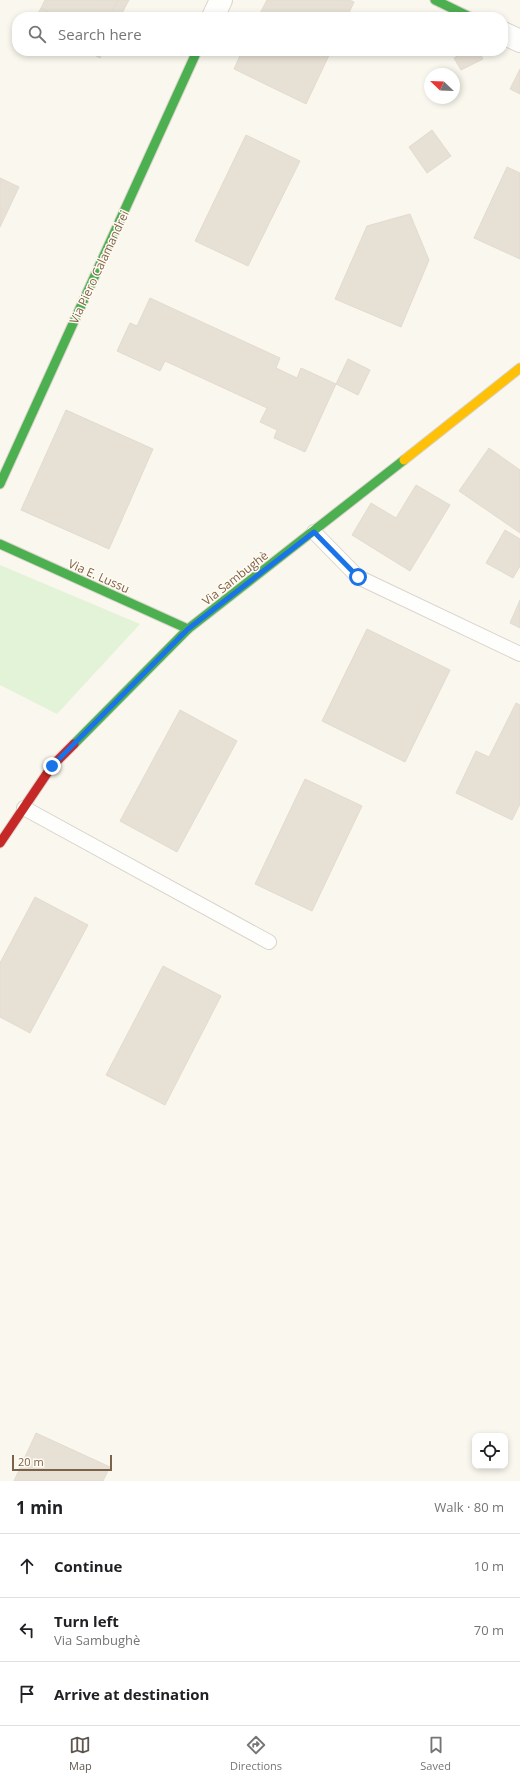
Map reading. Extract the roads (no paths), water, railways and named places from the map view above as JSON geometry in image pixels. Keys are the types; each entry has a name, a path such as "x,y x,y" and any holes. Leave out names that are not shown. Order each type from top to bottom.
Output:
{"street":[{"path":"215,12 221,0"},
{"path":"445,2 462,12"},
{"path":"508,35 520,41"},
{"name":"Via Piero Calamandrei","path":"0,484 196,56"},
{"name":"Via Sambughè","path":"0,843 52,766 188,629 314,532 520,368"},
{"name":"Via E. Lussu","path":"0,544 188,629"}],"lane":[{"path":"314,532 358,577 520,654"},
{"path":"24,808 269,942"}]}
